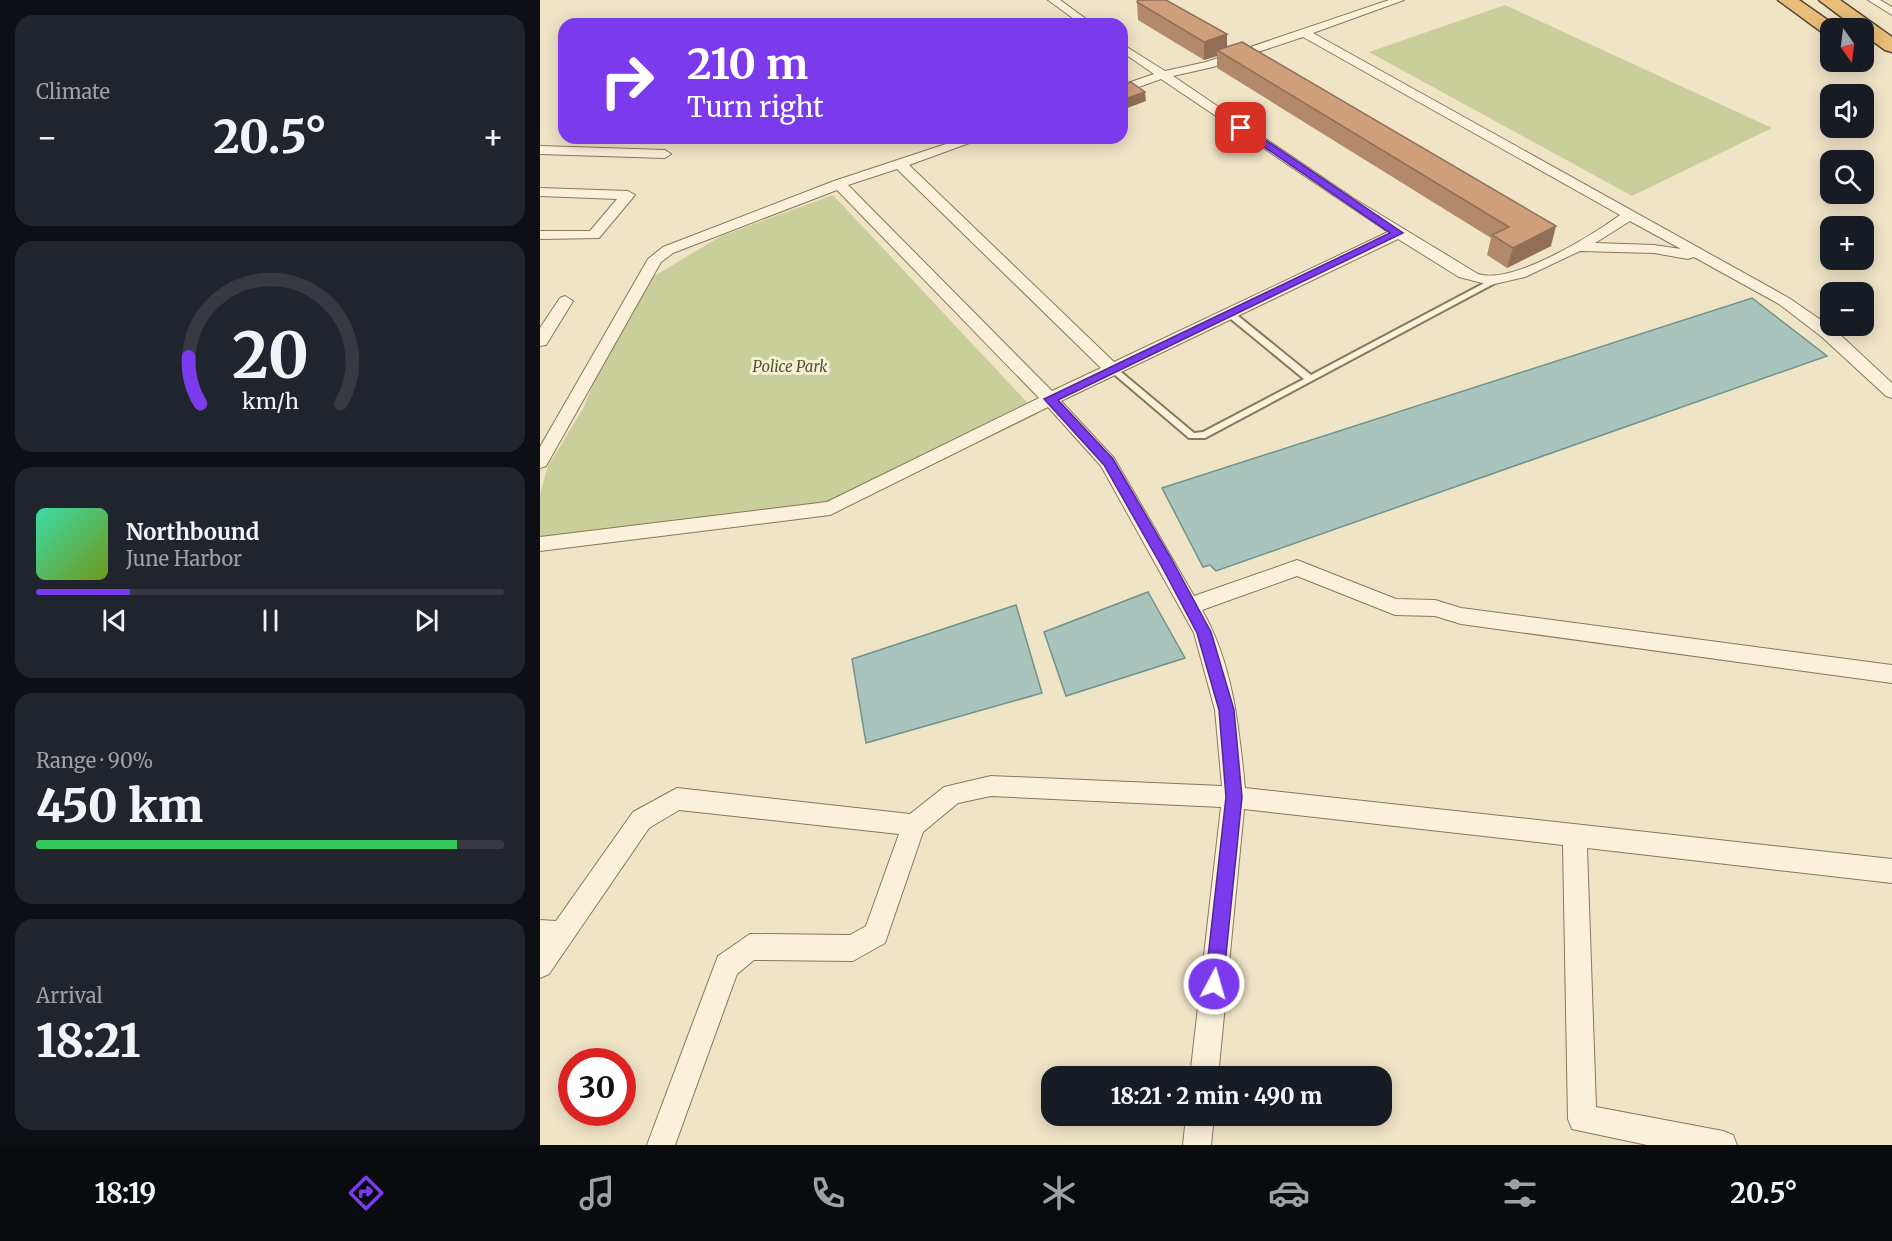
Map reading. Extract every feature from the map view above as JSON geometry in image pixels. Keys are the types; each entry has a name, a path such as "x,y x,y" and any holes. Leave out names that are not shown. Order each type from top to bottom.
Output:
{"highway":[{"path":"1787,0 1820,22"},
{"path":"1811,0 1837,18"},
{"path":"1828,0 1891,54"},
{"path":"1844,0 1892,32"},
{"path":"1874,44 1891,54"}],"street":[{"path":"1053,0 1079,18"},
{"path":"1351,0 1370,9"},
{"path":"1128,87 1163,75 1209,65 1399,0"},
{"path":"1873,0 1892,12"},
{"path":"1305,33 1628,216 1784,301 1828,333 1892,392"},
{"path":"1128,51 1398,233 1477,280 1493,282 1518,274 1608,231 1628,216"},
{"path":"540,462 655,259 668,249 839,184 959,144"},
{"path":"540,150 665,154"},
{"path":"900,164 1112,369"},
{"path":"839,184 1050,399 1108,462 1204,632 1226,710 1234,797 1205,1066"},
{"path":"540,192 628,195 594,235 540,235"},
{"path":"540,544 830,508 1050,399 1398,233"},
{"path":"1577,247 1654,249 1704,258"},
{"path":"540,341 565,302"},
{"path":"1190,606 1297,568 1395,607 1435,608 1461,616 1892,674"},
{"path":"661,1145 728,965 750,947 853,948 876,934 914,825 952,794 991,786 1234,797 1892,871"},
{"path":"540,964 551,933 640,820 678,799 914,825"},
{"path":"1575,835 1582,1119 1723,1145"},
{"path":"1197,1145 1199,1126"}],"lane":[{"path":"1112,369 1192,436 1205,435 1493,282"},
{"path":"1229,313 1310,379"}],"green space":[{"path":"1505,5 1772,128 1632,196 1369,52"},
{"name":"Police Park","path":"833,195 1038,414 916,472 834,507 745,526 601,540 540,540 540,494 548,466 584,407 598,371 646,281 721,236"}],"water":[{"path":"1752,298 1827,356 1216,571 1210,565 1203,567 1162,488"},
{"path":"1148,592 1185,658 1066,696 1044,632"},
{"path":"1016,605 1042,693 866,743 852,659"}],"building":[{"path":"1138,0 1166,0 1227,34 1204,42 1137,2"},
{"path":"1242,42 1556,226 1513,248 1492,235 1509,227 1217,50"},
{"path":"1131,82 1145,92 1128,98 1128,83"}],"route":[{"path":"1214,984 1234,797 1226,710 1204,632 1167,564 1108,462 1050,399 1398,233 1241,128"}]}
